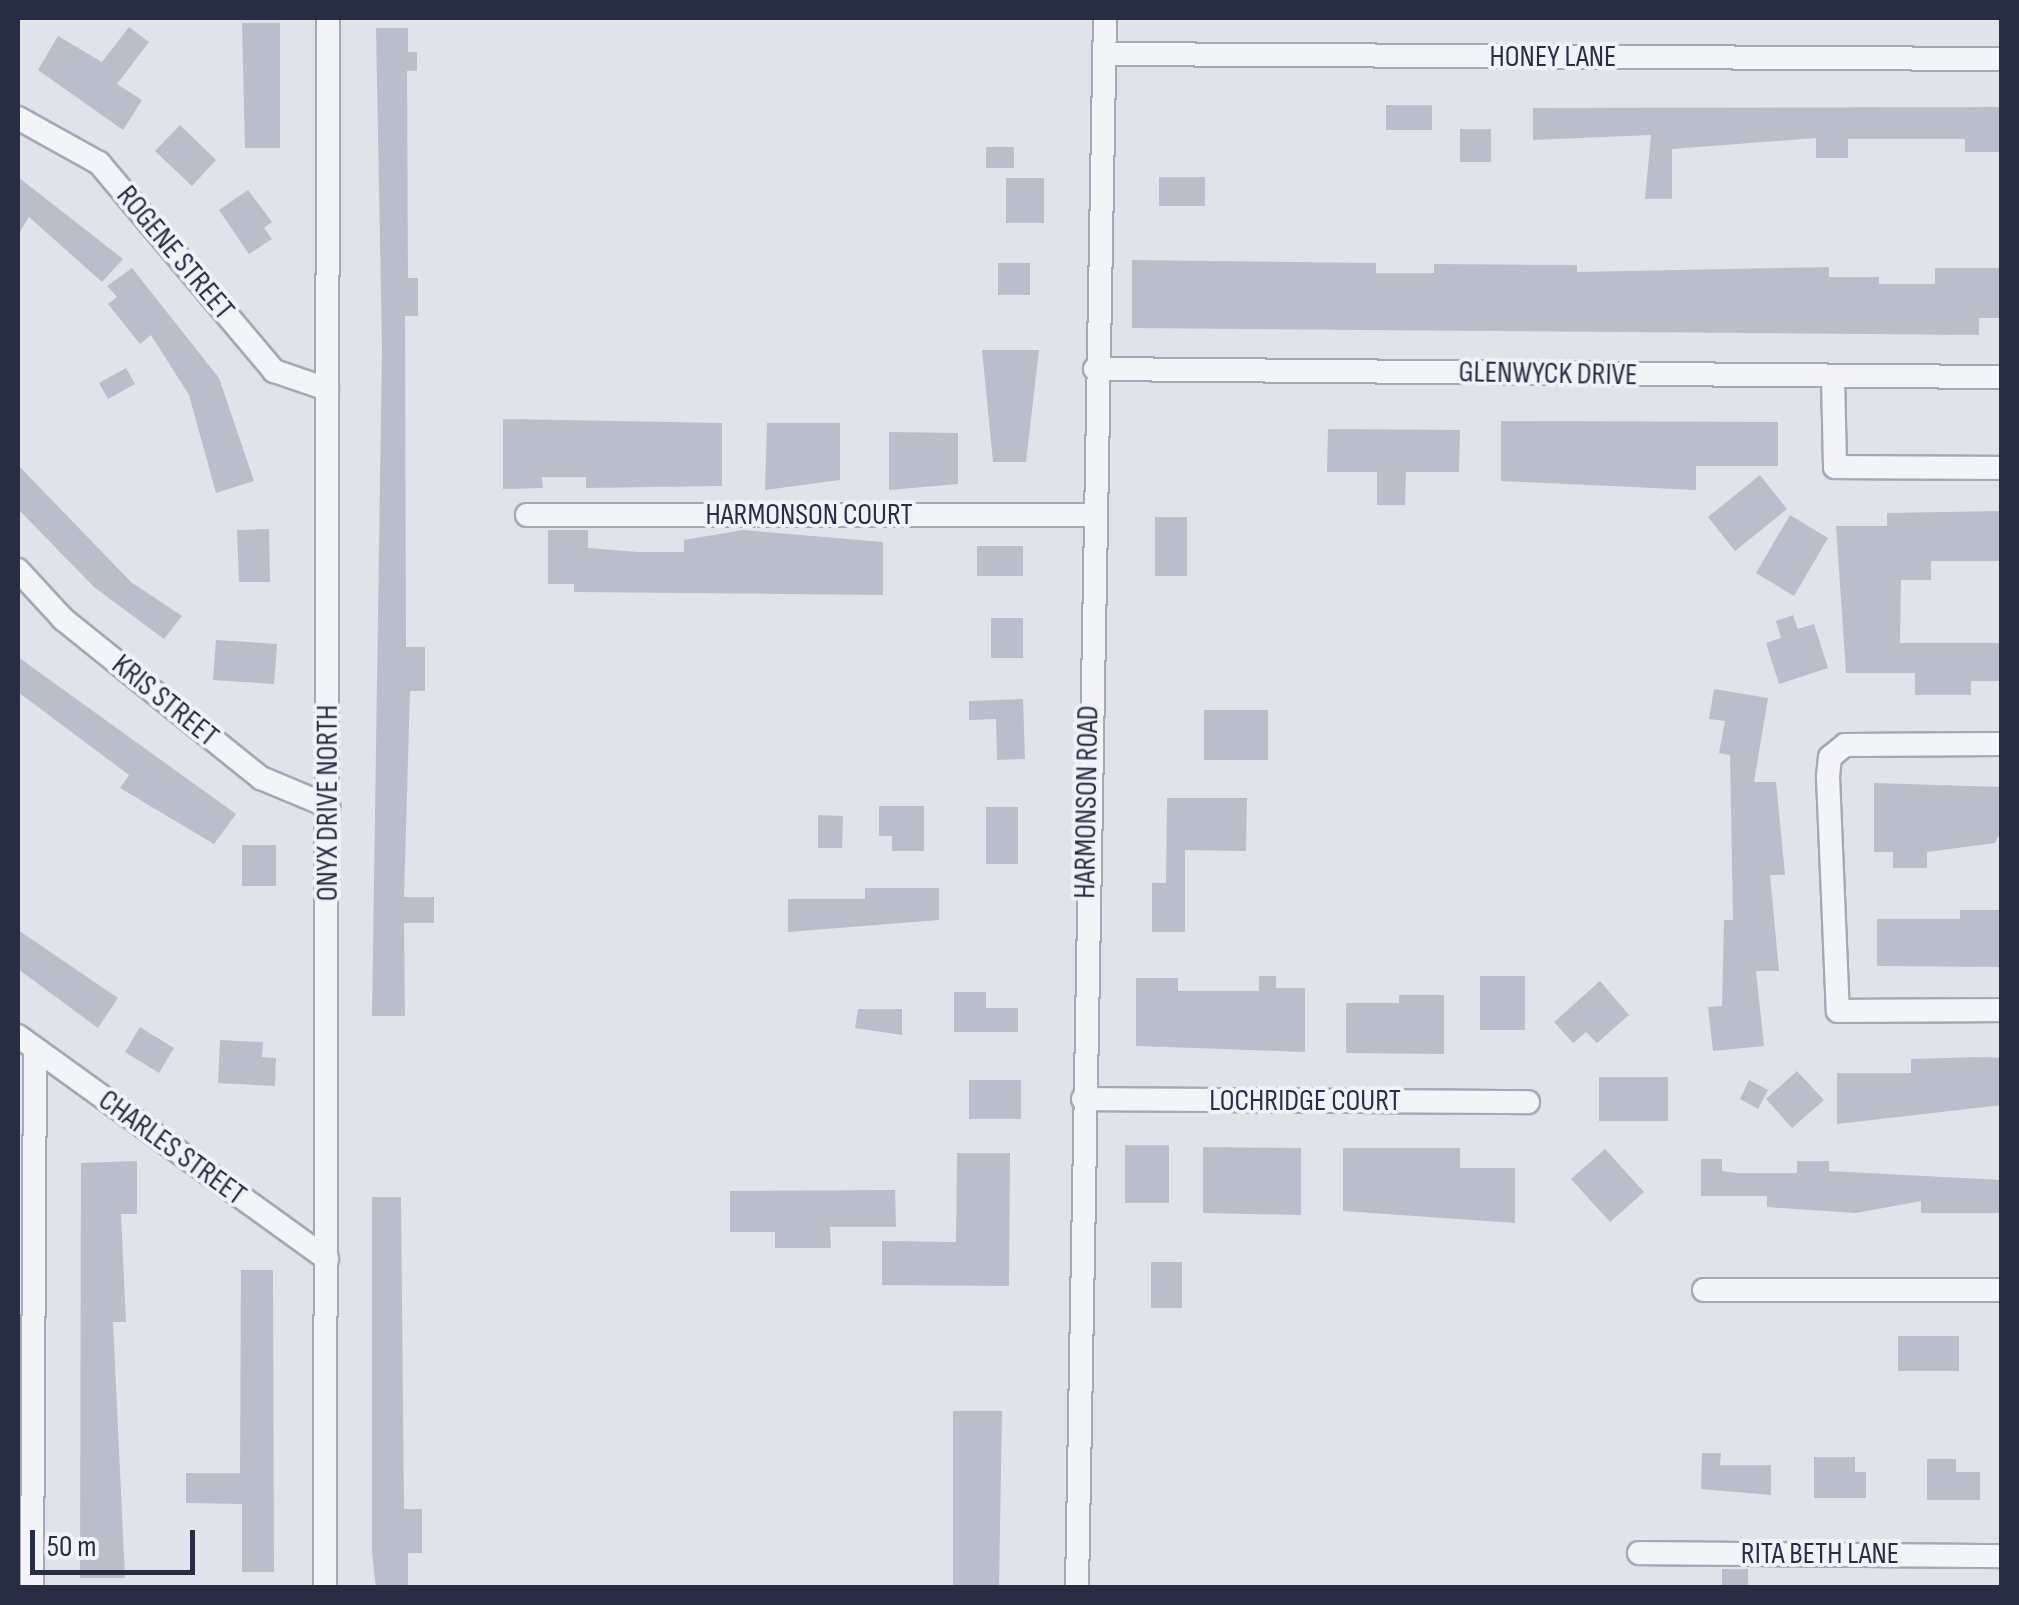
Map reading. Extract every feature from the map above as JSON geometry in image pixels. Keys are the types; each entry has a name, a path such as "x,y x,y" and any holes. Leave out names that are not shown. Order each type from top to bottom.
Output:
{"street":[{"name":"ONYX DRIVE NORTH","path":"324,1588 328,1259 328,18"},
{"name":"HARMONSON ROAD","path":"1077,1588 1091,514 1105,18"},
{"name":"HONEY LANE","path":"1104,54 2002,60"},
{"name":"ROGENE STREET","path":"18,118 99,163 274,371 328,389"},
{"name":"GLENWYCK DRIVE","path":"1095,369 2002,377"},
{"path":"1833,376 1835,467 2002,468"},
{"name":"HARMONSON COURT","path":"527,516 1091,514"},
{"name":"KRIS STREET","path":"18,570 63,620 260,778 328,806"},
{"path":"2002,744 1838,750 1828,776 1838,1010 2002,1010"},
{"path":"26,1042 32,1588"},
{"name":"CHARLES STREET","path":"26,1042 328,1259"},
{"name":"LOCHRIDGE COURT","path":"1083,1099 1528,1102"},
{"path":"1704,1290 2002,1290"},
{"name":"RITA BETH LANE","path":"1639,1553 2002,1556"}],"building":[{"path":"242,23 280,23 280,148 245,148"},
{"path":"129,27 149,42 117,84 142,100 123,130 38,70 58,36 102,62"},
{"path":"376,28 408,28 408,52 417,52 417,71 407,71 408,278 418,278 418,316 405,316 406,647 425,647 425,691 410,691 404,897 434,897 434,923 404,923 405,1016 372,1016 382,348"},
{"path":"1386,105 1432,105 1432,130 1386,130"},
{"path":"2000,107 2000,152 1965,152 1965,139 1848,139 1848,158 1816,158 1816,138 1672,149 1672,199 1645,199 1651,135 1533,140 1533,108"},
{"path":"180,125 216,160 192,186 155,151"},
{"path":"1460,129 1491,129 1491,162 1460,162"},
{"path":"986,147 1014,147 1014,168 986,168"},
{"path":"18,177 123,259 102,282 29,217 18,235"},
{"path":"1159,177 1205,177 1205,206 1159,206"},
{"path":"1006,178 1044,178 1044,223 1006,223"},
{"path":"248,190 272,222 264,228 272,239 249,254 219,210"},
{"path":"1132,260 1376,263 1376,273 1434,273 1434,264 1577,265 1577,272 1829,267 1829,277 1879,277 1879,284 1935,284 1935,268 2002,268 2002,318 1979,318 1979,335 1132,328"},
{"path":"998,263 1030,263 1030,295 998,295"},
{"path":"132,268 219,378 254,481 216,493 189,395 151,335 140,344 108,304 117,297 107,286"},
{"path":"982,350 1039,350 1026,462 993,462"},
{"path":"126,368 135,384 108,399 99,383"},
{"path":"503,419 722,423 722,486 586,488 586,477 542,477 543,488 503,489"},
{"path":"1501,421 1778,422 1778,466 1696,466 1696,490 1501,481"},
{"path":"767,423 840,423 840,480 765,490"},
{"path":"1328,429 1460,430 1459,472 1406,472 1405,505 1377,505 1377,472 1327,472"},
{"path":"889,432 958,433 958,484 889,490"},
{"path":"18,465 131,582 182,616 164,639 94,587 18,509"},
{"path":"1760,475 1787,509 1735,551 1708,517"},
{"path":"2002,511 2002,561 1931,561 1931,580 1901,580 1900,643 2002,643 2002,681 1971,681 1971,695 1915,695 1915,673 1846,673 1836,526 1887,526 1887,513"},
{"path":"1790,515 1828,538 1794,596 1756,573"},
{"path":"1155,517 1187,517 1187,576 1155,576"},
{"path":"269,529 270,582 239,582 237,530"},
{"path":"548,530 588,530 588,548 638,552 684,552 684,540 743,530 883,542 883,595 574,592 574,584 548,584"},
{"path":"977,546 1023,546 1023,576 977,576"},
{"path":"1793,615 1798,629 1814,624 1828,668 1779,684 1766,643 1781,638 1776,621"},
{"path":"991,618 1023,618 1023,658 991,658"},
{"path":"216,640 277,644 274,684 213,680"},
{"path":"18,657 236,814 214,844 120,788 129,775 18,692"},
{"path":"1714,689 1768,698 1754,782 1776,782 1785,875 1770,875 1779,971 1756,971 1764,1046 1713,1051 1708,1007 1722,1006 1724,920 1733,920 1730,755 1719,753 1725,721 1709,719"},
{"path":"1023,699 1025,759 997,760 996,719 969,720 969,701"},
{"path":"1204,710 1268,710 1268,760 1204,760"},
{"path":"1874,783 2002,787 2002,829 1995,843 1927,852 1927,868 1893,868 1893,852 1874,852"},
{"path":"1167,798 1247,798 1246,851 1185,850 1185,932 1152,932 1152,883 1166,883"},
{"path":"879,806 924,806 924,851 892,851 892,836 879,836"},
{"path":"986,807 1018,807 1018,864 986,864"},
{"path":"818,815 843,816 842,848 818,848"},
{"path":"242,845 276,845 276,886 242,886"},
{"path":"865,888 939,888 939,920 788,932 788,899 865,899"},
{"path":"1960,910 2002,910 2002,967 1877,966 1877,919 1960,919"},
{"path":"18,930 118,998 98,1028 18,969"},
{"path":"1259,976 1276,976 1276,988 1305,988 1305,1052 1136,1046 1136,978 1178,978 1178,991 1259,991"},
{"path":"1480,976 1525,976 1525,1030 1480,1030"},
{"path":"1600,981 1629,1015 1597,1043 1586,1032 1573,1043 1554,1022"},
{"path":"954,992 986,992 986,1008 1018,1008 1018,1032 954,1032"},
{"path":"1399,995 1444,995 1444,1054 1346,1053 1346,1003 1399,1003"},
{"path":"858,1009 902,1009 902,1035 855,1028"},
{"path":"140,1027 174,1048 159,1073 125,1052"},
{"path":"220,1040 263,1042 262,1057 276,1058 275,1086 218,1083"},
{"path":"2002,1058 2002,1105 1837,1124 1837,1073 1911,1073 1911,1059"},
{"path":"1797,1071 1824,1100 1792,1128 1766,1099"},
{"path":"1599,1077 1668,1077 1668,1121 1599,1121"},
{"path":"969,1080 1021,1080 1021,1119 969,1119"},
{"path":"1749,1080 1768,1090 1758,1109 1740,1099"},
{"path":"1125,1145 1169,1145 1169,1203 1125,1203"},
{"path":"1203,1147 1301,1148 1301,1215 1203,1213"},
{"path":"1343,1148 1460,1148 1460,1168 1515,1168 1515,1223 1343,1211"},
{"path":"1605,1149 1644,1192 1610,1222 1571,1179"},
{"path":"957,1153 1010,1153 1009,1286 882,1285 882,1241 956,1242"},
{"path":"1701,1159 1722,1159 1722,1171 1737,1173 1797,1173 1797,1161 1829,1161 1829,1171 2002,1180 2002,1213 1921,1213 1921,1201 1856,1213 1767,1207 1767,1196 1701,1196"},
{"path":"137,1161 137,1214 121,1214 126,1322 113,1322 125,1578 80,1578 81,1163"},
{"path":"895,1190 896,1227 830,1227 831,1248 775,1248 775,1232 730,1232 730,1191"},
{"path":"372,1197 401,1197 404,1509 422,1509 422,1553 408,1553 408,1588 376,1588 372,1553"},
{"path":"1151,1262 1182,1262 1182,1308 1151,1308"},
{"path":"241,1270 273,1270 274,1572 242,1572 242,1504 186,1503 186,1473 240,1473"},
{"path":"1898,1336 1959,1336 1959,1371 1898,1371"},
{"path":"953,1411 1002,1411 999,1588 953,1588"},
{"path":"1702,1453 1721,1453 1720,1465 1771,1465 1771,1495 1701,1489"},
{"path":"1814,1457 1855,1457 1855,1472 1866,1472 1866,1498 1814,1498"},
{"path":"1927,1459 1956,1459 1956,1472 1980,1472 1980,1500 1927,1500"},
{"path":"1722,1569 1748,1569 1748,1588 1722,1588"}]}
